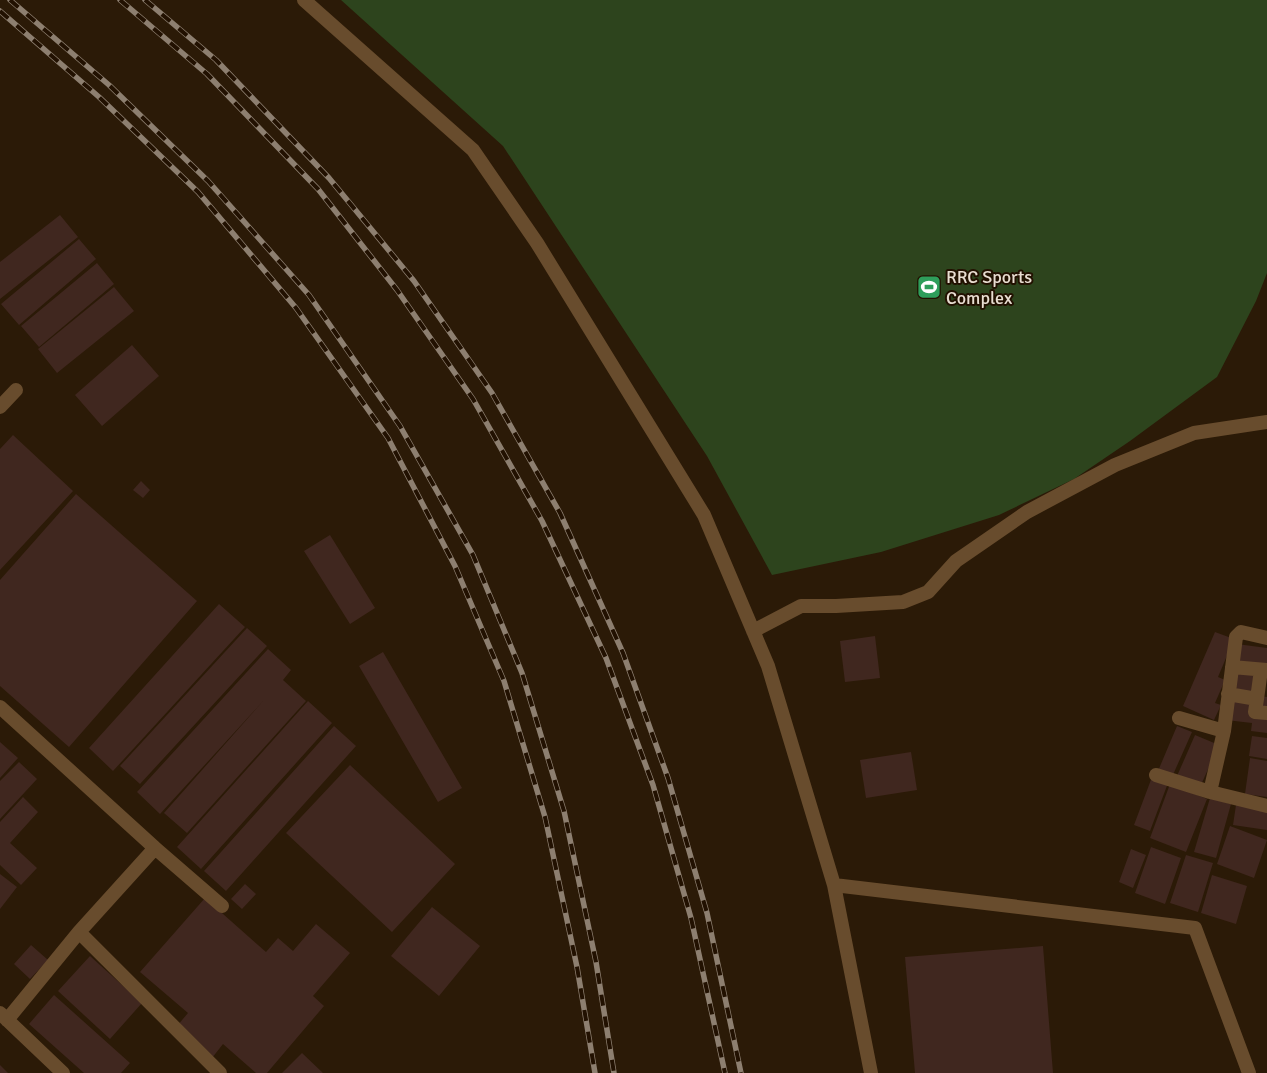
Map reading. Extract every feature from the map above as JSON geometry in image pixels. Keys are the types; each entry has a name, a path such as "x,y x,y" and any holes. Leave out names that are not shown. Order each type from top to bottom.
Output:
{"street":[{"path":"304,0 473,150 537,243 704,515 768,666 834,885 871,1073"},
{"path":"0,407 16,390"},
{"path":"753,631 801,606 903,602 928,592 956,561 1027,512 1115,465 1194,433 1265,420"},
{"path":"1210,792 1224,731 1236,637 1241,632 1267,638"},
{"path":"1232,667 1264,670 1255,712 1267,713"},
{"path":"1228,694 1257,699"},
{"path":"0,707 155,848 222,906"},
{"path":"1179,718 1224,731"},
{"path":"1156,775 1210,792 1267,806"},
{"path":"63,1073 4,1016 155,848"},
{"path":"834,885 1196,928 1249,1073"},
{"path":"79,932 220,1073"}],"green space":[{"name":"RRC Sports Complex","path":"341,0 1267,0 1267,273 1256,301 1217,377 1130,441 1074,479 999,515 881,552 772,575 707,456 503,146"}],"building":[{"path":"60,215 78,237 0,299 0,262"},
{"path":"79,239 96,259 19,325 1,304"},
{"path":"97,263 114,284 39,347 21,326"},
{"path":"114,287 134,311 57,373 38,349"},
{"path":"132,345 159,376 102,426 75,395"},
{"path":"13,435 73,491 0,570 0,449"},
{"path":"141,481 150,490 143,498 133,490"},
{"path":"76,494 197,601 69,747 0,686 0,580"},
{"path":"330,535 375,608 350,624 304,551"},
{"path":"219,604 245,627 113,771 89,748"},
{"path":"247,628 267,646 140,784 120,766"},
{"path":"1215,632 1234,639 1218,677 1225,680 1215,703 1221,705 1214,720 1183,706"},
{"path":"875,636 880,678 845,682 840,641"},
{"path":"1237,644 1267,648 1267,669 1234,664"},
{"path":"268,649 291,670 283,680 306,701 187,833 164,813 264,700 160,814 137,792"},
{"path":"383,652 462,788 438,802 359,666"},
{"path":"1234,670 1258,674 1255,696 1231,693"},
{"path":"1260,696 1267,697 1267,711 1258,709"},
{"path":"1229,698 1255,701 1267,716 1267,733 1251,731 1252,723 1226,720"},
{"path":"308,701 332,723 201,869 177,847"},
{"path":"334,726 356,746 226,891 204,871"},
{"path":"1177,726 1192,732 1172,777 1158,771"},
{"path":"1195,735 1219,745 1200,787 1177,776"},
{"path":"1252,736 1267,738 1267,759 1249,756"},
{"path":"0,742 18,758 0,778"},
{"path":"911,752 917,790 866,798 860,760"},
{"path":"1250,758 1267,761 1267,797 1245,794"},
{"path":"19,762 37,779 0,819 0,781"},
{"path":"350,765 455,864 392,932 286,833"},
{"path":"1152,777 1168,783 1150,831 1134,825"},
{"path":"1170,784 1207,799 1186,852 1150,838"},
{"path":"23,797 38,812 10,843 37,868 21,885 0,865 0,822"},
{"path":"1210,798 1231,804 1216,858 1194,852"},
{"path":"1236,805 1267,810 1267,830 1233,825"},
{"path":"1230,826 1267,840 1254,878 1217,864"},
{"path":"1151,847 1181,858 1165,904 1135,893"},
{"path":"1131,849 1146,855 1133,888 1119,882"},
{"path":"1186,855 1213,863 1198,912 1170,903"},
{"path":"0,874 17,887 0,909"},
{"path":"1212,875 1247,886 1236,924 1201,913"},
{"path":"245,884 256,894 242,909 231,899"},
{"path":"205,898 266,952 278,938 293,951 316,924 350,953 313,996 324,1006 267,1073 256,1073 223,1044 212,1058 177,1026 188,1013 140,972"},
{"path":"432,907 480,946 439,996 391,956"},
{"path":"31,945 48,960 30,979 14,964"},
{"path":"1043,946 1053,1073 915,1073 905,957"},
{"path":"90,956 142,1003 110,1039 58,991"},
{"path":"54,995 130,1063 121,1073 84,1073 29,1024"},
{"path":"302,1053 323,1073 282,1073"},
{"path":"0,1065 8,1073 0,1073"}],"railway":[{"path":"10,0 109,85 208,181 309,295 400,426 473,555 522,673 564,811 596,962 614,1073"},
{"path":"120,0 207,74 318,189 397,290 473,399 542,521 606,658 653,785 691,918 725,1073"},
{"path":"145,0 216,60 329,178 414,281 492,393 560,513 623,653 668,778 707,913 741,1073"},
{"path":"0,11 99,97 198,192 296,308 388,438 455,566 504,681 545,817 577,967 595,1073"}],"place":[{"name":"RRC Sports Complex","path":"929,287"}]}
